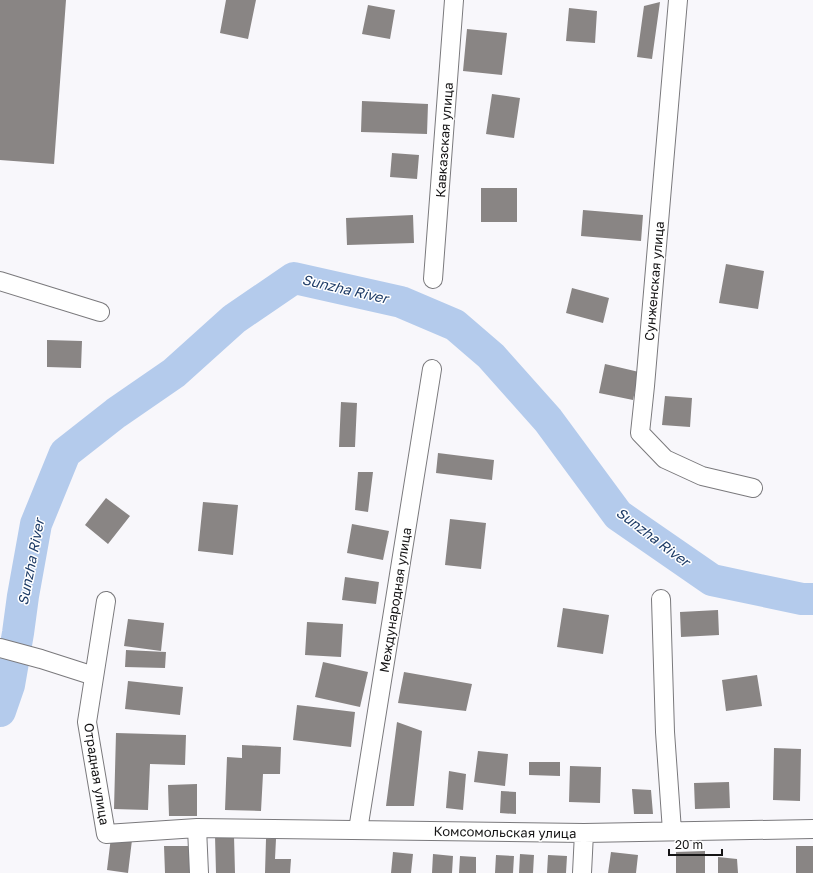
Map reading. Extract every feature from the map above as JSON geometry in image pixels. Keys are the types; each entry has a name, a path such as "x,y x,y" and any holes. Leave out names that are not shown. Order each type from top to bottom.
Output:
{"street":[{"name":"Кавказская улица","path":"434,279 454,0"},
{"name":"Сунженская улица","path":"678,0 640,433 665,459 702,476 753,488"},
{"path":"0,281 100,312"},
{"name":"Международная улица","path":"358,830 432,369"},
{"path":"661,599 665,732 672,831"},
{"name":"Отрадная улица","path":"106,601 87,722 106,834 197,828"},
{"path":"0,648 94,676"},
{"path":"197,828 199,873"},
{"name":"Комсомольская улица","path":"197,828 584,833 813,829"},
{"path":"582,873 584,833"}],"building":[{"path":"0,0 66,0 54,164 0,160"},
{"path":"226,0 256,0 248,39 220,33"},
{"path":"660,2 652,59 637,57 644,6"},
{"path":"368,5 395,10 390,39 362,34"},
{"path":"569,8 597,11 595,43 566,41"},
{"path":"467,29 507,33 502,75 463,71"},
{"path":"492,94 520,98 514,138 486,134"},
{"path":"362,101 428,104 427,134 361,132"},
{"path":"392,153 419,155 417,179 390,177"},
{"path":"481,188 517,188 517,222 481,222"},
{"path":"583,210 643,215 641,241 581,236"},
{"path":"413,215 414,243 347,245 346,218"},
{"path":"726,264 764,271 758,309 719,303"},
{"path":"572,288 609,298 603,323 566,313"},
{"path":"47,340 82,341 81,368 47,367"},
{"path":"605,364 639,372 633,400 599,393"},
{"path":"665,396 692,398 690,427 662,425"},
{"path":"341,402 357,403 355,447 339,447"},
{"path":"438,453 494,460 492,480 436,473"},
{"path":"358,472 373,472 368,512 355,510"},
{"path":"106,498 130,516 108,544 85,525"},
{"path":"203,502 238,505 233,555 198,551"},
{"path":"450,519 486,523 481,569 445,565"},
{"path":"352,524 389,531 383,560 347,553"},
{"path":"345,577 379,582 376,604 342,600"},
{"path":"563,608 609,615 603,654 557,647"},
{"path":"718,610 719,635 681,637 680,612"},
{"path":"128,619 164,623 161,651 124,646"},
{"path":"307,622 343,624 341,657 305,655"},
{"path":"126,650 166,652 165,668 125,667"},
{"path":"323,662 368,672 360,707 315,697"},
{"path":"404,672 472,684 466,711 398,703"},
{"path":"757,675 762,706 726,711 722,680"},
{"path":"128,681 183,687 180,715 125,709"},
{"path":"297,705 355,712 351,747 293,740"},
{"path":"397,722 422,731 414,806 386,806"},
{"path":"116,733 186,735 185,765 150,764 148,810 114,809"},
{"path":"242,745 281,747 280,774 263,774 261,811 225,810 227,757 242,758"},
{"path":"774,748 801,749 800,801 773,800"},
{"path":"478,751 508,754 505,786 474,782"},
{"path":"529,762 560,762 560,776 529,775"},
{"path":"570,766 601,767 600,803 569,802"},
{"path":"449,771 466,774 463,810 446,808"},
{"path":"729,782 730,808 695,809 694,783"},
{"path":"197,784 197,816 169,816 168,785"},
{"path":"632,789 651,790 653,814 634,814"},
{"path":"501,791 516,792 516,814 500,813"},
{"path":"215,836 234,836 235,873 216,873"},
{"path":"111,837 132,840 128,873 107,870"},
{"path":"266,839 276,839 275,859 291,859 290,873 265,873"},
{"path":"164,846 191,846 191,873 165,873"},
{"path":"796,846 813,846 813,873 796,873"},
{"path":"705,851 705,873 676,873 676,852"},
{"path":"393,852 413,854 411,873 391,873"},
{"path":"611,852 638,855 636,873 608,873"},
{"path":"433,854 453,856 452,873 432,873"},
{"path":"520,854 534,855 533,873 519,873"},
{"path":"496,855 514,856 513,873 495,873"},
{"path":"548,855 567,856 566,873 547,873"},
{"path":"460,856 476,857 476,873 459,873"},
{"path":"718,857 737,859 738,873 718,873"}],"waterway":[{"name":"Sunzha River","path":"0,711 9,685 36,524 65,453 116,413 174,373 234,319 294,278 401,302 455,325 491,356 548,420 618,515 712,580 802,599 813,599"}]}
